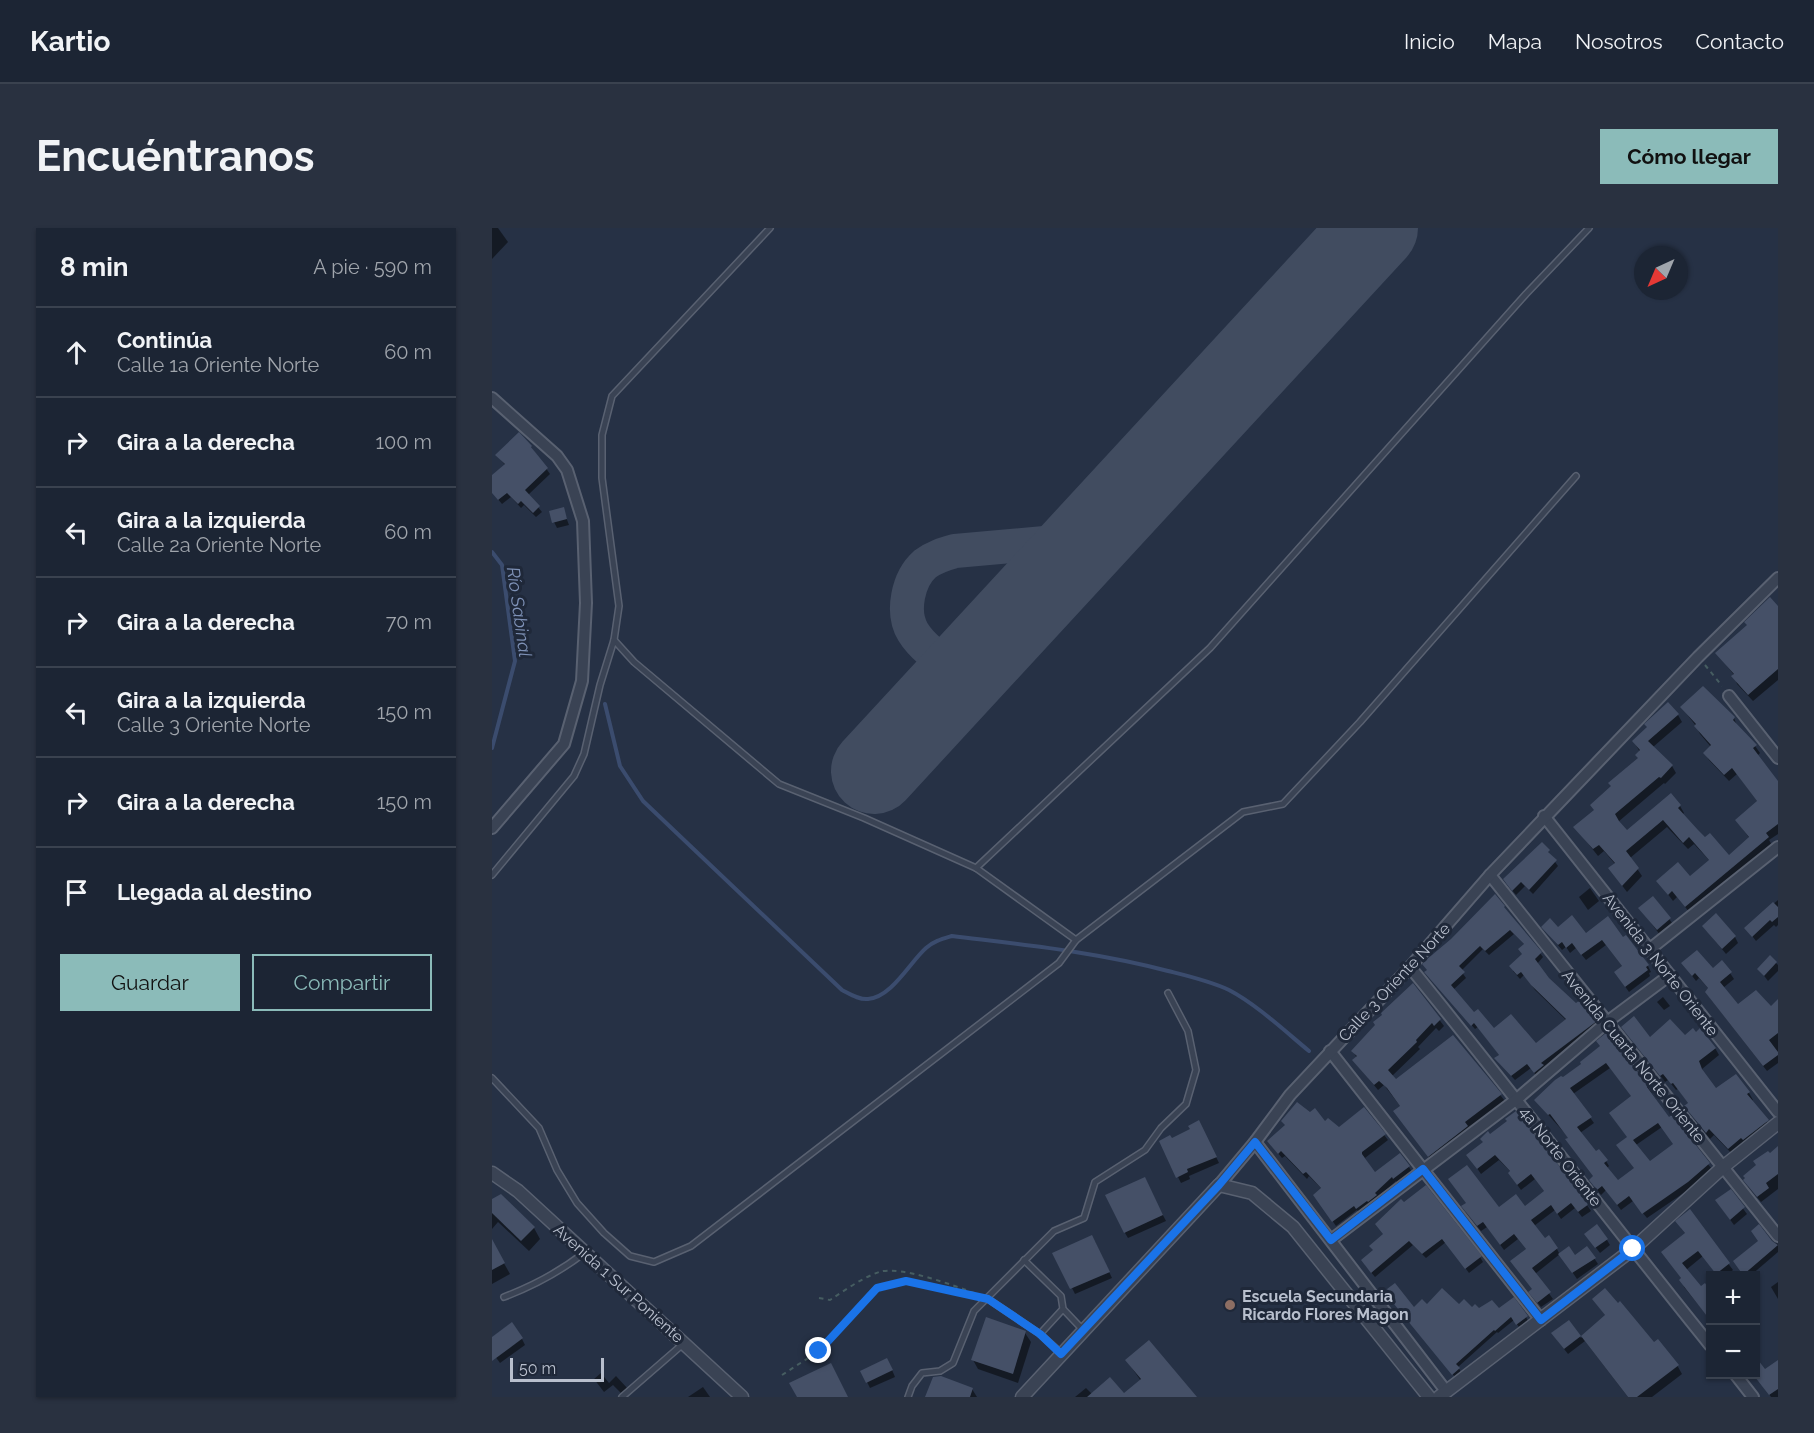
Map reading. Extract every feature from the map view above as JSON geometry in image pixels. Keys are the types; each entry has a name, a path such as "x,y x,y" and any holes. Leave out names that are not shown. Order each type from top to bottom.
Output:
{"street":[{"path":"492,398 556,456 567,470 583,521 586,603 582,681 564,744 492,828"},
{"name":"Calle 3 Oriente Norte","path":"1022,1397 1219,1185 1290,1095 1410,968 1544,816 1778,578"},
{"path":"1729,696 1778,758"},
{"name":"Avenida 3 Norte Oriente","path":"1544,816 1778,1112"},
{"path":"1650,949 1778,847"},
{"name":"Avenida Cuarta Norte Oriente","path":"1490,875 1778,1236"},
{"name":"4a Norte Oriente","path":"1410,968 1517,1099 1706,1340"},
{"path":"1331,1240 1517,1099 1607,1022 1670,975"},
{"path":"1330,1052 1541,1320"},
{"path":"1255,1142 1331,1240 1442,1394 1633,1249 1723,1167 1778,1123"},
{"name":"Avenida 1 Sur Poniente","path":"492,1173 518,1191 742,1397"},
{"path":"1219,1185 1252,1193 1293,1227 1429,1397"},
{"path":"1739,1379 1753,1397"}],"lane":[{"path":"492,875 574,776 584,754 600,685 614,640 620,606 602,467 602,435 612,396 770,228"},
{"path":"976,868 1210,648 1526,294 1589,228"},
{"path":"492,1078 539,1128 557,1170 577,1203 604,1233 630,1256 654,1262 691,1246 1065,957 1075,942 1243,812 1283,804 1360,722 1576,477"},
{"path":"614,640 634,662 779,784 864,818 976,868 1075,942"},
{"path":"908,1397 912,1386 922,1373 940,1371 953,1363 974,1311 1024,1260 1054,1231 1084,1218 1095,1182 1145,1150 1161,1128 1186,1104 1196,1070 1188,1031 1168,993"},
{"path":"504,1297 546,1279 585,1252"},
{"path":"1024,1260 1061,1296 1063,1309 1084,1330"},
{"path":"988,1299 1040,1334 1061,1354"},
{"path":"1040,1334 1063,1309"},
{"path":"622,1397 684,1343"}],"path":[{"path":"1698,657 1729,696"},
{"path":"819,1298 830,1300 880,1271 905,1272 945,1283 988,1299"},
{"path":"782,1375 819,1351 877,1288 906,1281 988,1299"}],"building":[{"path":"519,432 548,468 525,490 540,506 533,513 521,501 518,504 507,493 498,500 492,493 492,475 505,464 495,455"},
{"path":"564,507 567,519 552,523 549,511"},
{"path":"1770,597 1778,606 1778,669 1748,695 1731,676 1734,674 1715,653 1747,625 1744,622"},
{"path":"1703,686 1735,717 1733,720 1757,745 1753,748 1778,781 1778,824 1766,833 1769,837 1685,907 1672,891 1668,895 1656,881 1678,862 1690,876 1709,860 1689,837 1683,843 1663,820 1626,851 1639,868 1622,886 1608,868 1615,863 1599,845 1593,849 1573,827 1594,810 1590,805 1611,786 1608,783 1638,758 1635,755 1640,750 1632,741 1647,727 1644,724 1668,702 1679,714 1648,741 1673,765 1661,778 1659,777 1615,814 1619,821 1627,830 1671,793 1681,805 1678,808 1698,830 1705,837 1710,833 1729,855 1749,837 1735,820 1757,801 1732,768 1724,775 1703,753 1711,745 1680,707"},
{"path":"1542,842 1557,860 1529,890 1521,882 1512,891 1503,879"},
{"path":"1495,894 1542,952 1535,959 1549,978 1576,1003 1580,1000 1597,1021 1541,1063 1544,1065 1534,1073 1527,1064 1511,1076 1494,1058 1499,1055 1474,1023 1471,1026 1424,972 1427,970 1422,964 1451,939","holes":["1510,930 1524,944 1518,949 1522,954 1509,966 1517,975 1521,972 1566,1019 1536,1043 1511,1014 1494,1028 1478,1009 1474,1012 1451,985 1465,972 1459,966 1480,946 1485,951"]},
{"path":"1653,896 1671,918 1657,930 1638,908"},
{"path":"1773,902 1778,907 1778,917 1772,922 1770,920 1752,937 1744,928"},
{"path":"1716,913 1736,936 1722,949 1702,926"},
{"path":"1572,915 1586,933 1608,916 1623,937 1626,935 1649,965 1646,967 1648,970 1625,987 1614,972 1622,966 1602,940 1581,955 1572,943 1566,948 1562,942 1558,945 1541,927 1550,918 1558,927"},
{"path":"1697,950 1713,968 1722,960 1732,972 1720,982 1738,1004 1756,990 1771,1006 1778,999 1778,1033 1769,1040 1778,1055 1763,1066 1705,992 1708,988 1695,973 1692,976 1681,963"},
{"path":"1770,955 1777,962 1764,976 1757,969"},
{"path":"1413,983 1441,1019 1434,1026 1432,1023 1416,1040 1417,1042 1388,1070 1396,1079 1453,1035 1502,1094 1465,1122 1468,1126 1428,1157 1393,1111 1400,1106 1387,1088 1379,1081 1374,1085 1352,1060 1357,1056 1351,1051 1375,1025 1373,1022 1382,1015 1381,1013"},
{"path":"1634,1016 1650,1037 1670,1019 1685,1035 1693,1028 1696,1032 1700,1028 1716,1048 1699,1061 1716,1088 1736,1074 1750,1092 1747,1094 1769,1120 1728,1149 1709,1129 1706,1133 1684,1106 1688,1103 1673,1083 1671,1084 1663,1074 1660,1076 1621,1027"},
{"path":"1606,1033 1648,1085 1647,1087 1669,1117 1672,1115 1710,1163 1688,1182 1642,1214 1629,1196 1617,1205 1602,1186 1597,1190 1589,1180 1593,1176 1565,1139 1568,1138 1550,1114 1548,1115 1534,1100 1555,1080 1581,1064 1580,1062 1600,1046 1596,1041","holes":["1606,1063 1631,1096 1609,1113 1627,1137 1616,1145 1634,1168 1618,1180 1604,1163 1608,1160 1599,1149 1596,1151 1577,1127 1592,1117 1570,1088","1658,1123 1673,1144 1650,1161 1633,1140"]},
{"path":"1297,1102 1310,1112 1315,1108 1325,1121 1328,1118 1339,1127 1364,1107 1386,1134 1362,1152 1375,1172 1400,1153 1410,1166 1393,1179 1392,1177 1368,1202 1356,1209 1354,1206 1332,1222 1313,1195 1321,1188 1306,1172 1303,1174 1281,1151 1278,1154 1267,1141 1285,1125 1281,1121"},
{"path":"1516,1111 1589,1204 1578,1212 1571,1203 1557,1214 1551,1205 1531,1220 1545,1238 1549,1235 1558,1248 1532,1268 1551,1292 1537,1303 1528,1292 1532,1289 1510,1261 1526,1249 1514,1234 1500,1245 1483,1222 1477,1226 1461,1206 1466,1203 1448,1179 1467,1165 1499,1207 1516,1194 1525,1206 1544,1191 1531,1174 1517,1185 1508,1173 1510,1171 1495,1155 1477,1169 1466,1155 1483,1142 1480,1139 1488,1131 1490,1134"},
{"path":"1199,1120 1217,1157 1187,1169 1188,1172 1176,1178 1159,1141 1170,1135 1172,1138 1190,1129 1188,1126"},
{"path":"1778,1146 1778,1174 1766,1183 1769,1188 1757,1197 1743,1180 1745,1178 1743,1176 1756,1165 1753,1161 1768,1151 1770,1153"},
{"path":"1145,1177 1163,1215 1124,1233 1105,1195"},
{"path":"1426,1185 1482,1256 1465,1269 1442,1239 1422,1254 1409,1241 1371,1273 1361,1260 1373,1250 1369,1246 1383,1234 1375,1224 1401,1199 1404,1202"},
{"path":"1731,1189 1745,1207 1730,1220 1715,1200"},
{"path":"501,1194 535,1227 521,1241 492,1213 492,1199"},
{"path":"1690,1209 1730,1263 1720,1271 1714,1271 1698,1251 1682,1263 1701,1286 1706,1284 1706,1315 1661,1252 1685,1233 1675,1221"},
{"path":"1597,1224 1608,1239 1595,1248 1584,1234"},
{"path":"1759,1224 1778,1245 1748,1271 1740,1271 1733,1261 1758,1241 1751,1231"},
{"path":"1092,1235 1110,1272 1070,1289 1052,1253"},
{"path":"492,1239 505,1263 492,1270"},
{"path":"1569,1246 1575,1255 1587,1246 1596,1258 1572,1273 1558,1254"},
{"path":"1395,1283 1414,1307 1422,1299 1427,1304 1442,1288 1459,1304 1464,1299 1472,1307 1475,1304 1479,1308 1492,1300 1499,1308 1514,1297 1528,1316 1516,1325 1511,1317 1494,1330 1456,1364 1460,1368 1452,1375 1394,1304 1396,1302 1387,1289"},
{"path":"1605,1288 1618,1303 1620,1301 1654,1342 1658,1339 1679,1365 1637,1397 1628,1397 1581,1336 1605,1315 1592,1299"},
{"path":"986,1317 1026,1331 1013,1374 971,1360"},
{"path":"1569,1320 1581,1336 1564,1349 1551,1333"},
{"path":"512,1322 523,1338 492,1361 492,1337"},
{"path":"1149,1340 1197,1397 1087,1397 1110,1377 1124,1393 1141,1379 1125,1360"},
{"path":"887,1358 893,1370 866,1383 860,1371"},
{"path":"1778,1360 1778,1389 1769,1395 1757,1379 1760,1379 1760,1362 1765,1369"},
{"path":"831,1363 848,1397 797,1397 789,1383"},
{"path":"941,1376 973,1388 970,1397 925,1397 933,1377"}],"waterway":[{"name":"Río Sabinal","path":"492,552 502,565 515,661 492,748"},
{"path":"605,704 620,766 643,801 842,990 851,995 861,999 877,997 893,986 926,948 941,939 952,936 1115,959 1214,984 1250,1003 1309,1051"}],"taxiway":[{"path":"962,675 923,645 909,624 908,596 919,570 936,558 955,551 1088,539"}],"runway":[{"path":"874,771 1375,228"}],"place":[{"name":"Escuela Secundaria Ricardo Flores Magon","path":"1230,1305"}],"route":[{"path":"819,1351 877,1288 906,1281 988,1299 1040,1334 1061,1354 1219,1185 1255,1142 1331,1240 1423,1169 1541,1320 1633,1249"}]}
